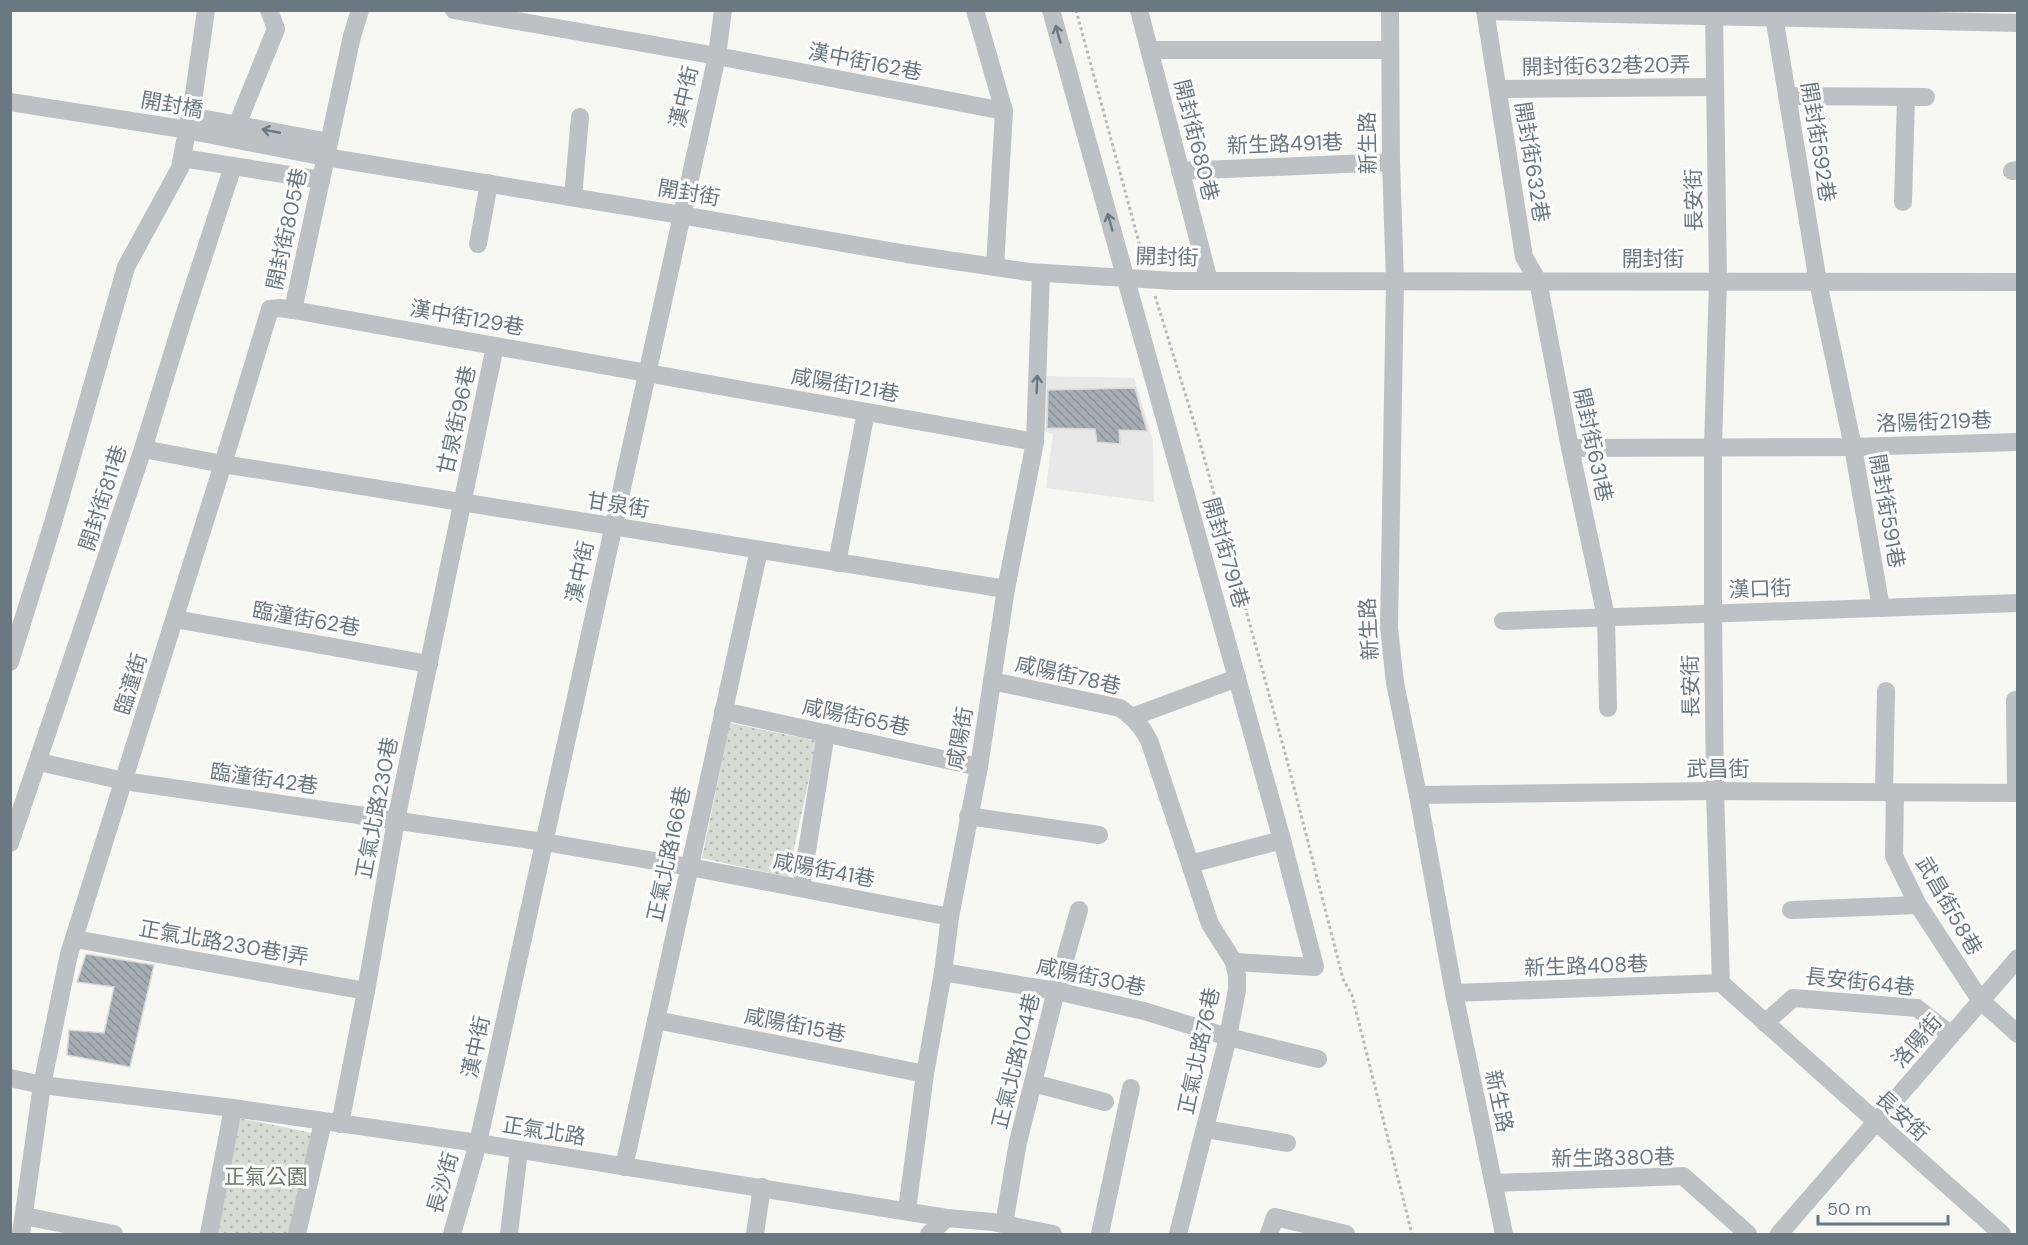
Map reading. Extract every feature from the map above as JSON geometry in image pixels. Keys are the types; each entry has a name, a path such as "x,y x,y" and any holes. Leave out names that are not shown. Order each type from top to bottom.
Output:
{"street":[{"path":"10,662 53,523 126,267 180,168 206,10"},
{"path":"237,125 276,29 269,10"},
{"name":"開封街805巷","path":"287,309 321,180 352,36 360,10"},
{"name":"漢中街162巷","path":"454,10 1004,111"},
{"name":"漢中街","path":"478,1143 717,57 723,10"},
{"path":"975,10 1004,111 995,267"},
{"path":"1051,10 1126,278"},
{"name":"開封街680巷","path":"1139,10 1209,281"},
{"name":"新生路","path":"1390,10 1391,162 1395,281 1389,628 1395,684 1454,993 1504,1234"},
{"path":"1485,11 1773,14 2018,23"},
{"name":"開封街632巷","path":"1485,11 1524,257 1538,281"},
{"name":"長安街","path":"1714,14 1718,281 1713,447 1713,613 1720,983 2002,1234"},
{"name":"開封街592巷","path":"1773,14 1818,282"},
{"path":"1150,50 1389,50"},
{"name":"開封街632巷20弄","path":"1498,89 1715,87"},
{"path":"1787,96 1926,98"},
{"path":"1903,202 1906,97"},
{"name":"開封橋","path":"10,102 327,150"},
{"path":"190,116 237,125 327,150"},
{"path":"573,197 580,117"},
{"name":"開封街","path":"327,150 489,183 907,254 1041,273 1150,280 1209,281 2018,282"},
{"path":"182,158 321,180"},
{"name":"新生路491巷","path":"1180,171 1391,162"},
{"name":"開封街811巷","path":"10,843 143,449 233,166"},
{"path":"477,244 489,183"},
{"name":"咸陽街","path":"907,1210 925,1074 943,972 950,916 979,767 1006,590 1035,442 1041,273"},
{"name":"開封街791巷","path":"1126,278 1316,967 1234,962"},
{"name":"開封街631巷","path":"1538,281 1606,617 1608,708"},
{"name":"開封街591巷","path":"1818,282 1853,447 1881,608"},
{"name":"臨潼街","path":"21,1234 24,1216 27,1081 75,939 224,464 270,309 287,309"},
{"name":"漢中街129巷","path":"287,309 646,372"},
{"name":"甘泉街96巷","path":"463,502 495,346"},
{"name":"咸陽街121巷","path":"646,372 1035,442"},
{"path":"837,563 866,412"},
{"name":"洛陽街219巷","path":"1570,448 1853,447 2018,442"},
{"name":"甘泉街","path":"143,449 1006,590"},
{"name":"正氣北路230巷","path":"297,1234 331,1123 366,991 396,820 463,502"},
{"name":"正氣北路166巷","path":"624,1167 759,550"},
{"name":"漢口街","path":"1503,621 2018,603"},
{"name":"臨潼街62巷","path":"175,619 429,664"},
{"path":"1132,717 1237,678"},
{"name":"咸陽街78巷","path":"992,681 1120,708 1132,717"},
{"name":"武昌街58巷","path":"1886,692 1894,856 1918,905 1981,1001 2018,1034"},
{"path":"2015,700 2017,793"},
{"name":"咸陽街65巷","path":"723,711 979,767"},
{"name":"正氣北路76巷","path":"1132,717 1143,729 1150,743 1210,924 1234,962 1237,990 1228,1037 1178,1234"},
{"path":"801,888 826,733"},
{"name":"臨潼街42巷","path":"39,762 124,781 544,842"},
{"name":"武昌街","path":"1418,795 1715,790 2017,793"},
{"path":"968,816 1099,835"},
{"path":"1190,864 1282,840"},
{"name":"咸陽街41巷","path":"544,842 950,916"},
{"path":"1791,910 1918,905"},
{"name":"正氣北路104巷","path":"1004,1224 1018,1142 1079,910"},
{"name":"正氣北路230巷1弄","path":"75,939 366,991"},
{"name":"洛陽街","path":"1779,1234 2018,958"},
{"name":"咸陽街30巷","path":"943,972 1056,991 1144,1011 1228,1037 1318,1059"},
{"name":"新生路408巷","path":"1454,993 1720,983"},
{"name":"長安街64巷","path":"1766,1023 1793,998 1917,1008 1951,1035"},
{"name":"咸陽街15巷","path":"656,1020 925,1074"},
{"name":"正氣北路","path":"27,1081 478,1143 947,1218 1004,1224 1053,1234"},
{"path":"1033,1083 1105,1102"},
{"path":"1100,1234 1131,1088"},
{"path":"208,1234 233,1108"},
{"path":"1205,1129 1287,1143"},
{"name":"長沙街","path":"452,1234 478,1143"},
{"path":"509,1234 519,1150"},
{"name":"新生路380巷","path":"1494,1184 1683,1176 1748,1234"},
{"path":"754,1234 762,1187"},
{"path":"24,1216 114,1234"},
{"path":"1269,1234 1275,1217 1346,1234"},
{"path":"929,1234 947,1218"}],"path":[{"path":"1076,10 1150,280 1198,435 1284,749 1340,968 1352,995 1412,1234"}],"shaded area":[{"path":"1046,376 1134,378 1153,440 1154,502 1046,488 1053,434 1042,430"}],"green space":[{"path":"730,723 817,741 788,877 702,858"},
{"name":"正氣公園","path":"239,1118 312,1133 294,1234 218,1234"}],"building":[{"path":"1135,388 1147,431 1119,430 1120,444 1097,442 1095,429 1047,428 1048,390"},
{"path":"86,954 154,965 130,1067 67,1055 69,1030 104,1033 114,987 77,982"}]}
